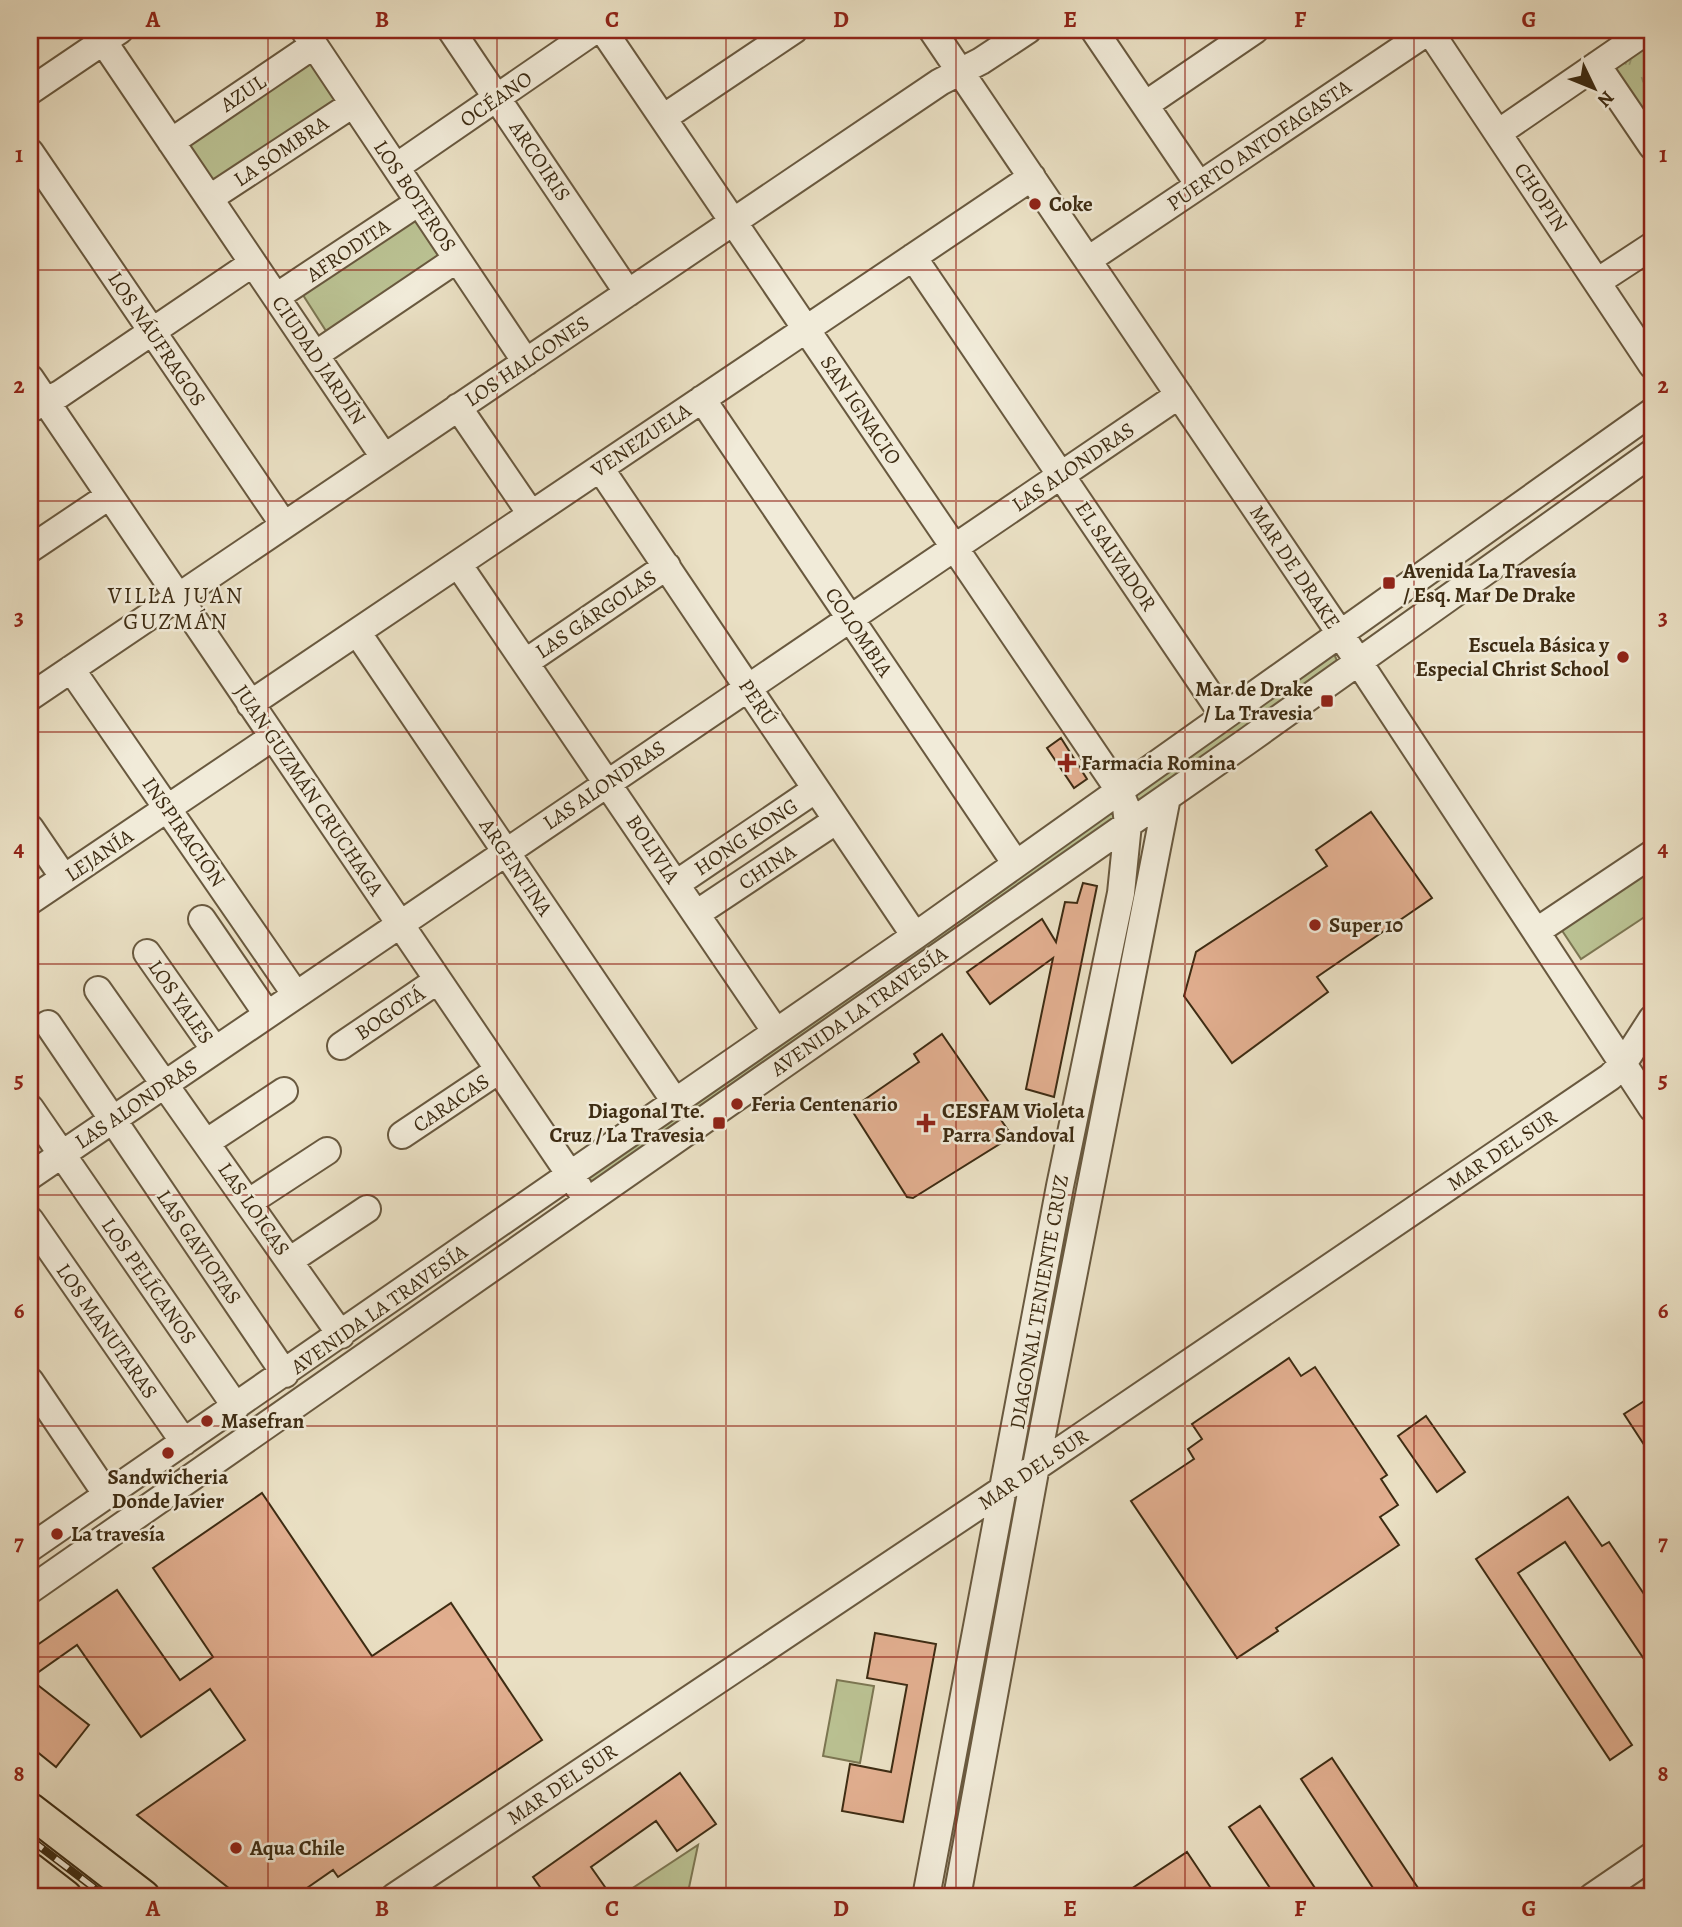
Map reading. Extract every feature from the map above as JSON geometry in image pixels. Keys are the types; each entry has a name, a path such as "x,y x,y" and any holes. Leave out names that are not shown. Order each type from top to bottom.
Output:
{"main road":[{"path":"30,1810 143,1897"},
{"path":"30,1870 65,1897"}],"street":[{"name":"ARCOIRIS","path":"451,30 628,293"},
{"name":"OCÉANO","path":"396,167 595,30"},
{"name":"SAN IGNACIO","path":"603,30 1119,790"},
{"path":"663,118 766,37 794,30"},
{"name":"MAR DE DRAKE","path":"932,30 1359,661 1652,1108"},
{"name":"LOS HALCONES","path":"30,697 733,222 1028,30"},
{"path":"1094,30 1199,185"},
{"path":"1145,105 1255,30"},
{"name":"CHOPIN","path":"1429,30 1652,365"},
{"name":"PUERTO ANTOFAGASTA","path":"1088,260 1429,30"},
{"path":"1498,133 1648,30"},
{"path":"30,91 112,35"},
{"name":"CIUDAD JARDÍN","path":"112,35 171,142 384,457"},
{"name":"AZUL","path":"171,142 309,37"},
{"name":"LOS BOTEROS","path":"309,37 526,362"},
{"path":"1597,65 1652,146"},
{"name":"LA SOMBRA","path":"210,198 353,104"},
{"name":"LOS NÁUFRAGOS","path":"30,152 284,525"},
{"name":"VENEZUELA","path":"250,704 1032,177"},
{"name":"AFRODITA","path":"276,297 419,202"},
{"path":"1597,282 1652,246"},
{"name":"EL SALVADOR","path":"913,257 1224,716"},
{"path":"315,355 457,259"},
{"path":"38,405 253,263"},
{"name":"JUAN GUZMÁN CRUCHAGA","path":"30,379 38,405 109,496 587,1201"},
{"name":"LAS ALONDRAS","path":"30,1176 1179,395"},
{"name":"COLOMBIA","path":"702,399 1016,864"},
{"path":"458,407 531,514"},
{"name":"AVENIDA LA TRAVESÍA","path":"30,1547 285,1374 915,936 1652,412"},
{"name":"AVENIDA LA TRAVESÍA","path":"30,1590 1167,797 1652,453"},
{"name":"PERÚ","path":"600,468 915,936"},
{"path":"30,549 109,496"},
{"name":"BOLIVIA","path":"458,564 776,1032"},
{"name":"LAS GÁRGOLAS","path":"526,662 667,566"},
{"name":"ARGENTINA","path":"357,632 676,1103"},
{"name":"INSPIRACIÓN","path":"71,669 296,995"},
{"name":"LEJANÍA","path":"30,901 273,737"},
{"name":"HONG KONG","path":"676,884 816,789"},
{"name":"DIAGONAL TENIENTE CRUZ","path":"926,1897 1060,1186 1121,893 1128,824 1126,807 1119,790"},
{"name":"DIAGONAL TENIENTE CRUZ","path":"957,1897 1036,1466 1167,797"},
{"name":"CHINA","path":"696,914 837,820"},
{"path":"30,828 64,878"},
{"path":"1537,931 1652,854"},
{"path":"202,919 267,1014"},
{"name":"LOS YALES","path":"147,953 215,1050"},
{"name":"BOGOTÁ","path":"341,1045 438,980"},
{"name":"LAS LOICAS","path":"98,990 154,1071 166,1083 208,1142 341,1335"},
{"name":"MAR DEL SUR","path":"394,1897 1005,1488 1610,1077 1623,1064 1652,1020"},
{"name":"LAS GAVIOTAS","path":"48,1024 285,1374"},
{"name":"CARACAS","path":"402,1135 499,1070"},
{"path":"208,1142 285,1091"},
{"name":"LOS PELÍCANOS","path":"30,1108 236,1407"},
{"path":"249,1202 327,1151"},
{"path":"289,1261 366,1209"},
{"name":"LOS MANUTARAS","path":"30,1220 184,1443"},
{"path":"30,1381 107,1495"},
{"path":"1592,1897 1652,1856"}],"green space":[{"path":"1652,36 1652,137 1606,70"},
{"path":"309,61 341,105 215,185 185,141"},
{"path":"405,204 442,261 328,334 294,281"},
{"path":"1334,654 1339,665 1137,803 1132,794"},
{"path":"1108,808 1117,819 590,1186 586,1178"},
{"path":"1652,864 1652,912 1581,959 1559,926"},
{"path":"837,1680 874,1686 860,1763 823,1756"},
{"path":"698,1845 687,1897 619,1897"}],"building":[{"name":"Farmacia Romina","path":"1061,738 1087,779 1074,788 1047,748"},
{"name":"Super 10","path":"1371,812 1432,898 1317,977 1328,992 1232,1063 1184,996 1196,952 1327,866 1316,850"},
{"path":"1083,883 1097,886 1054,1097 1026,1089 1053,958 990,1004 967,972 1042,919 1056,942 1065,902 1077,903"},
{"path":"942,1034 1010,1133 1006,1140 913,1198 907,1197 851,1109 919,1062 914,1054"},
{"path":"1289,1358 1301,1376 1315,1367 1387,1475 1381,1479 1398,1505 1380,1517 1399,1545 1276,1628 1278,1631 1237,1658 1131,1501 1194,1459 1188,1449 1202,1439 1192,1424"},
{"path":"1652,1396 1652,1457 1624,1414"},
{"path":"1426,1416 1465,1472 1437,1492 1398,1436"},
{"path":"262,1493 372,1656 451,1603 542,1740 338,1877 333,1870 294,1897 240,1897 137,1815 245,1740 210,1689 141,1737 77,1645 30,1678 30,1650 117,1590 180,1680 213,1657 153,1568"},
{"path":"1568,1497 1602,1546 1609,1542 1652,1606 1652,1671 1565,1542 1518,1573 1632,1745 1610,1760 1476,1559"},
{"path":"875,1633 936,1644 903,1822 842,1811 850,1764 891,1772 907,1685 867,1678"},
{"path":"30,1679 89,1725 56,1767 30,1746"},
{"path":"1332,1758 1424,1897 1379,1897 1301,1779"},
{"path":"680,1773 716,1824 677,1851 656,1821 591,1867 612,1897 547,1897 533,1877"},
{"path":"1260,1806 1321,1897 1276,1897 1229,1827"},
{"path":"1187,1852 1217,1897 1119,1897"}],"railway":[{"path":"30,1839 106,1897"}],"place":[{"name":"Coke","path":"1035,204"},
{"name":"Avenida La Travesía / Esq. Mar De Drake","path":"1389,583"},
{"name":"Escuela Básica y Especial Christ School","path":"1623,657"},
{"name":"Mar de Drake / La Travesia","path":"1327,701"},
{"name":"Farmacia Romina","path":"1067,763"},
{"name":"Super 10","path":"1315,925"},
{"name":"Feria Centenario","path":"737,1104"},
{"name":"Diagonal Tte. Cruz / La Travesia","path":"719,1123"},
{"name":"CESFAM Violeta Parra Sandoval","path":"926,1123"},
{"name":"Masefran","path":"207,1421"},
{"name":"Sandwicheria Donde Javier","path":"168,1453"},
{"name":"La travesía","path":"57,1534"},
{"name":"Aqua Chile","path":"236,1848"}],"district":[{"name":"VILLA JUAN GUZMÁN","path":"176,608"}]}
